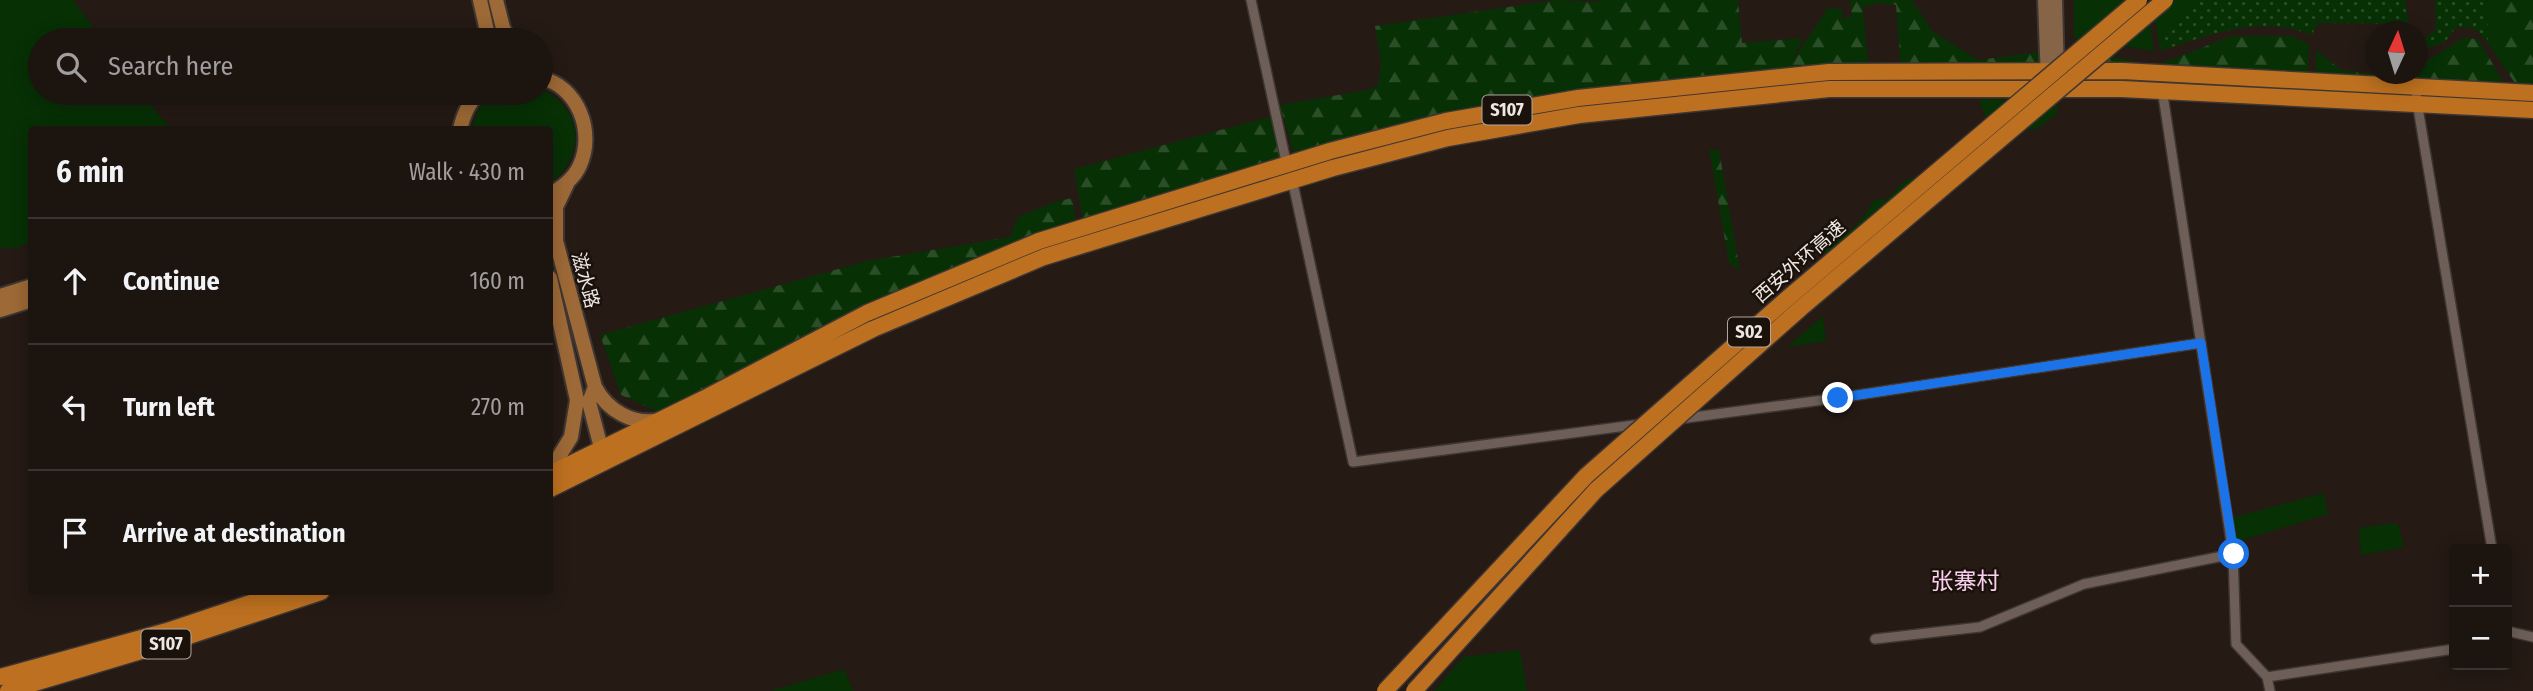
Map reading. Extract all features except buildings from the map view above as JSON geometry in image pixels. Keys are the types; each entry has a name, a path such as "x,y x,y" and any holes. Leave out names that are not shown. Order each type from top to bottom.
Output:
{"highway":[{"name":"西安外环高速","path":"1385,691 1586,476 1788,297 2139,0"},
{"name":"西安外环高速","path":"1414,691 1596,490 1801,308 2165,0"},
{"name":"S107","path":"553,487 660,420 867,313 1039,241 1286,164 1446,121 1578,98 1829,72 2162,73 2533,93"},
{"name":"S107","path":"553,471 603,455 873,329 1044,257 1293,180 1448,138 1579,115 1829,89 2162,90 2533,110"},
{"name":"S107","path":"0,677 155,634 275,595"},
{"name":"S107","path":"8,691 171,642 312,595"}],"main road":[{"path":"480,0 486,28"},
{"path":"496,0 503,28"},
{"path":"2045,0 2053,89"},
{"path":"2052,72 2056,0"},
{"path":"553,81 560,87"},
{"path":"553,84 560,87"},
{"name":"滋水路","path":"560,87 577,105 585,124 586,146 580,166 567,184 556,207 556,241 595,387"},
{"path":"461,123 471,105"},
{"path":"553,193 567,184"},
{"path":"0,296 28,287"},
{"name":"滋水路","path":"553,291 576,391 576,412 570,437 553,467"},
{"path":"0,310 28,301"},
{"path":"589,402 595,387 615,411 647,422 660,420"},
{"path":"576,391 589,402 603,455"}],"street":[{"path":"1251,0 1286,164 1293,180 1353,462 1838,398 2201,343"},
{"path":"2162,73 2162,90 2234,554 2236,644 2267,677 2270,691"},
{"path":"2416,85 2491,544"},
{"path":"1875,639 1980,627 2084,584 2234,554"},
{"path":"2512,632 2533,637"},
{"path":"2267,677 2449,650"}],"green space":[{"path":"0,0 73,0 93,28 28,28 28,105 151,105 168,126 28,126 28,243 17,248 0,248"},
{"path":"1557,0 1738,0 1742,43 1803,38 1791,63 1828,8 1842,9 1843,19 1852,16 1850,0 1912,0 1932,31 1978,60 2056,50 2032,70 1901,70 1896,5 1878,3 1863,8 1869,72 1579,100 1296,160 1280,105 1378,86 1381,63 1375,26"},
{"path":"2074,0 2147,0 2154,51 2074,38"},
{"path":"2152,0 2201,0 2163,31 2160,51"},
{"path":"2201,0 2405,0 2408,21 2319,23 2311,35 2273,26 2235,29 2160,51 2163,31"},
{"path":"2435,0 2487,0 2488,44 2476,29 2456,27 2445,42 2428,48 2428,36 2436,29"},
{"path":"2487,0 2497,0 2503,52 2494,52 2488,44"},
{"path":"2497,0 2533,0 2533,87 2517,86 2494,52 2503,52"},
{"path":"2232,36 2291,36 2309,44 2308,83 2095,71 2073,48 2155,66"},
{"path":"2465,37 2479,40 2510,94 2316,83 2316,50 2341,70 2365,73 2365,84 2428,84 2428,60"},
{"path":"553,97 555,98 566,108 576,133 570,160 562,172 553,181 553,126 472,126 479,107 553,105"},
{"path":"1979,99 2057,100 2057,114 2036,129 1992,135"},
{"path":"1277,115 1287,163 1084,226 1074,169"},
{"path":"1709,149 1719,150 1740,271 1729,263"},
{"path":"1914,177 1915,180 1823,261 1821,251 1825,240 1849,231 1860,221 1874,200 1887,199 1906,180"},
{"path":"1072,198 1077,228 661,413 621,395 600,335 867,261 1010,237 1018,217"},
{"path":"1823,316 1826,341 1787,347"},
{"path":"2324,493 2328,514 2235,542 2231,518"},
{"path":"2398,524 2404,547 2361,555 2359,528"},
{"path":"1520,650 1527,691 1434,691 1463,657"},
{"path":"844,669 853,691 771,691"}],"district":[{"name":"张寨村","path":"1965,581"}],"route":[{"path":"1838,398 2201,343 2234,554"}]}
